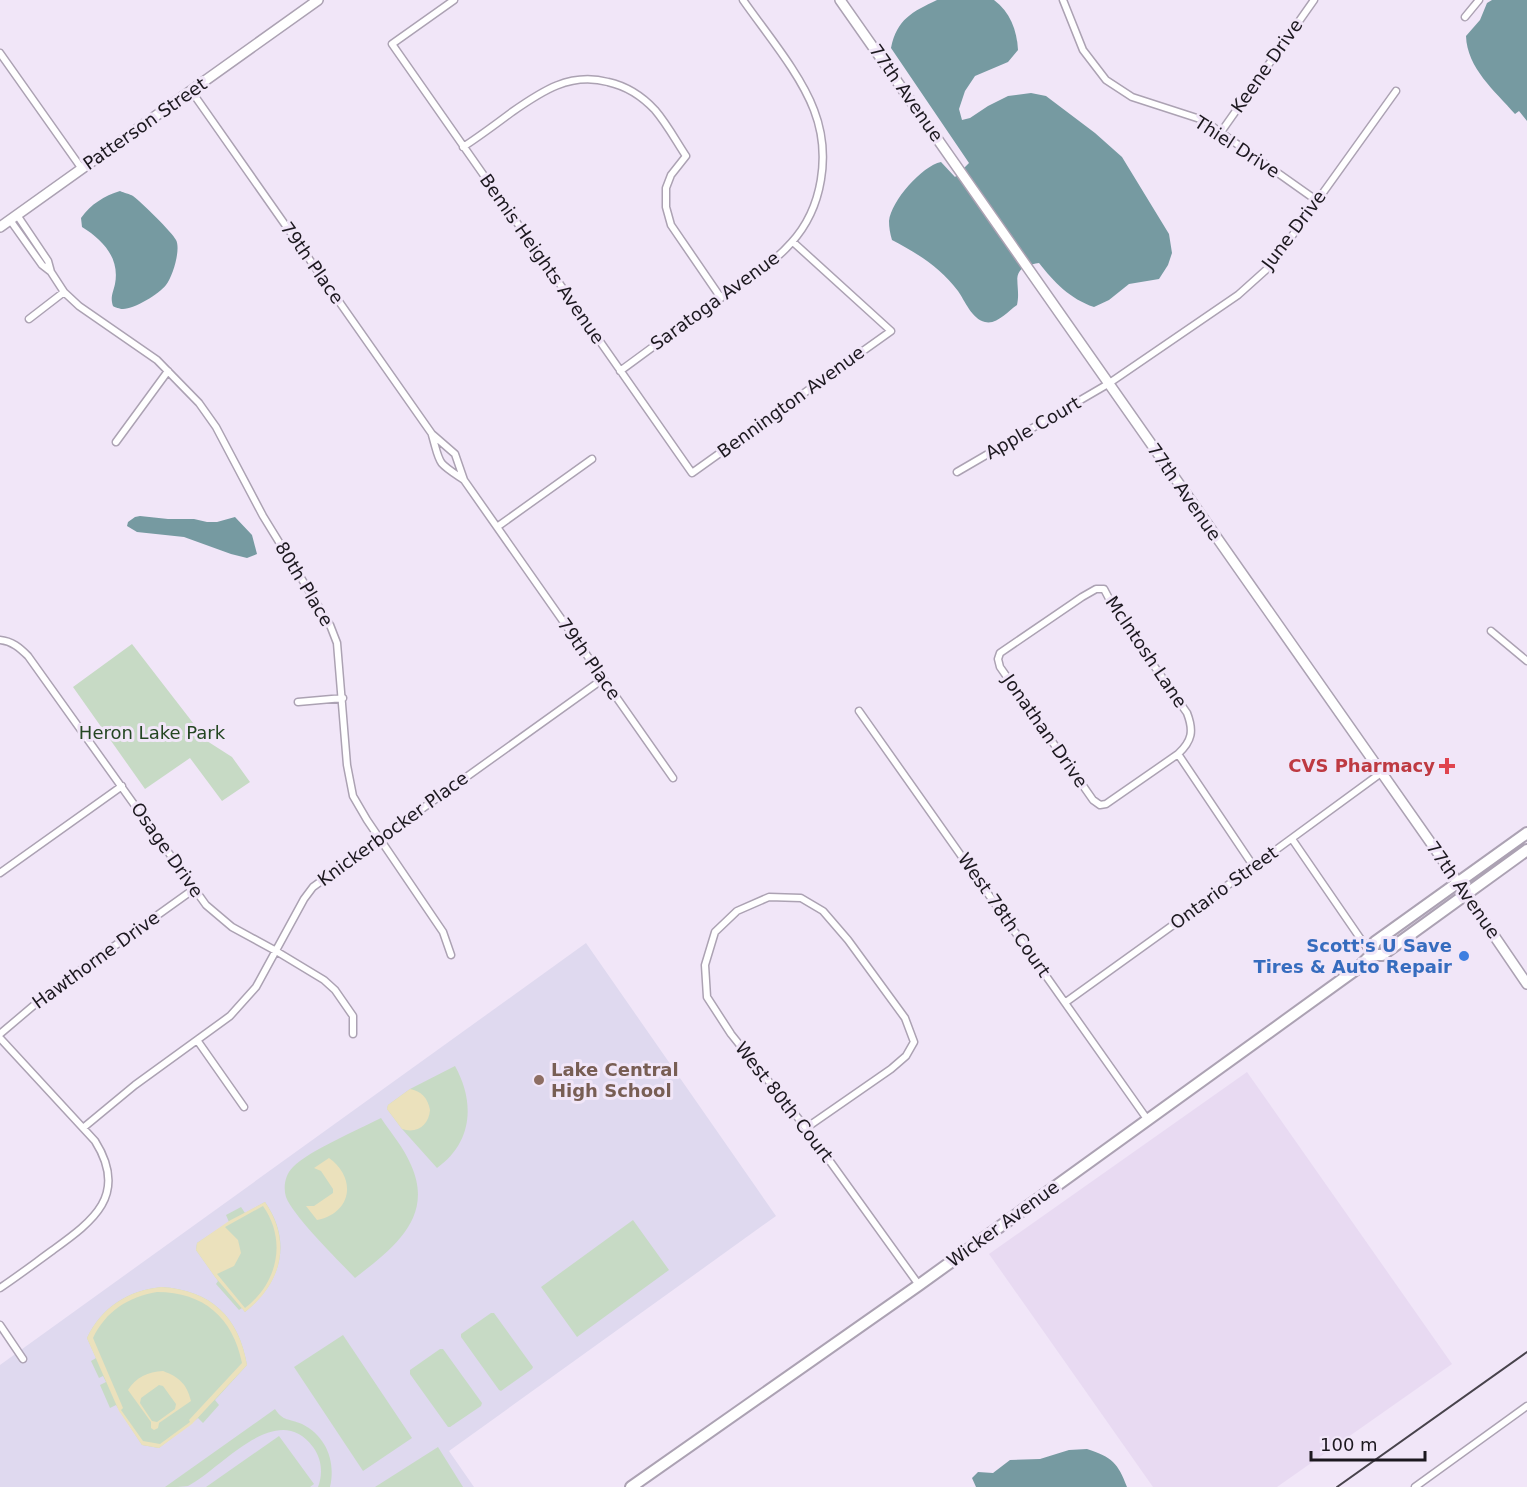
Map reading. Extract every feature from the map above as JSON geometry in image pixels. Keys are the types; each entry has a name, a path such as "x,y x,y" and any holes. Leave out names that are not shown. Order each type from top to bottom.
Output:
{"highway":[{"name":"Wicker Avenue","path":"631,1487 919,1285 1358,968 1371,955 1375,942 1527,833"},
{"name":"Wicker Avenue","path":"1371,955 1382,955 1527,850"}],"street":[{"name":"Patterson Street","path":"0,227 318,0"},
{"name":"Bemis Heights Avenue","path":"454,0 392,44 692,473"},
{"name":"Saratoga Avenue","path":"620,371 768,264 793,242 813,209 822,179 823,161 815,112 802,85 743,0"},
{"name":"77th Avenue","path":"840,0 1458,882 1527,984"},
{"name":"Thiel Drive","path":"1064,0 1083,50 1106,80 1132,97 1203,120 1316,201"},
{"name":"Keene Drive","path":"1221,132 1314,0"},
{"path":"1465,17 1479,0"},
{"path":"0,53 82,169"},
{"path":"463,147 543,91 564,82 598,79 626,88 638,95 655,111 686,156 671,175 666,188 666,207 671,225 721,298"},
{"name":"June Drive","path":"1108,384 1238,295 1253,282 1279,254 1396,91"},
{"name":"79th Place","path":"192,92 432,434 455,454 464,480 673,778"},
{"name":"80th Place","path":"14,218 41,265 51,272 64,292 79,306 141,348 168,371 199,403 216,427 263,516 330,625 337,643 347,765 353,796 379,839 443,932 451,955"},
{"name":"Bennington Avenue","path":"692,473 891,331 793,242"},
{"path":"29,319 64,292"},
{"path":"116,442 168,371"},
{"name":"Apple Court","path":"957,472 1108,384"},
{"name":"79th Place","path":"432,434 437,457 442,466 464,480"},
{"path":"497,526 592,459"},
{"name":"Mclntosh Lane","path":"1000,653 1082,597 1096,589 1104,589 1115,610 1187,713 1192,735 1186,747 1178,754"},
{"path":"1491,631 1527,661"},
{"name":"Osage Drive","path":"0,640 18,646 28,656 206,904 219,918 232,927 311,971 335,990 353,1016 353,1034"},
{"name":"Jonathan Drive","path":"1000,653 998,659 1000,667 1093,800 1100,805 1106,804 1178,754"},
{"name":"Knickerbocker Place","path":"83,1128 118,1097 230,1016 244,1002 256,987 313,887 603,679"},
{"path":"298,702 343,698"},
{"name":"West 78th Court","path":"859,711 1147,1119"},
{"path":"1178,754 1254,867"},
{"name":"Ontario Street","path":"1066,1002 1381,773"},
{"path":"0,873 122,786"},
{"path":"1292,839 1371,955"},
{"name":"Hawthorne Drive","path":"0,1036 46,994 194,889"},
{"name":"West 80th Court","path":"806,1128 891,1069 906,1056 914,1042 905,1018 848,940 823,911 801,898 769,897 737,911 715,932 705,965 707,997 731,1034 806,1128 919,1285"},
{"path":"0,1036 95,1142 105,1161 108,1181 102,1205 86,1227 0,1288"},
{"path":"197,1040 244,1107"},
{"path":"0,1325 23,1359"},
{"path":"1415,1487 1527,1406"}],"shaded area":[{"path":"937,0 994,0 1012,22 1016,35 1018,50 1008,62 975,76 965,91 959,109 962,120 970,118 1008,96 1031,93 1046,96 1095,133 1122,157 1169,234 1172,253 1159,279 1129,284 1109,300 1094,307 1085,304 1063,289 1039,263 1029,265 1022,269 1017,278 1017,305 998,320 985,322 973,314 958,291 936,268 892,240 889,223 891,213 901,195 917,177 941,162 955,177 969,163 891,48 902,23 920,8"},
{"path":"1492,0 1527,0 1527,121 1519,111 1515,114 1491,88 1477,69 1468,48 1466,36 1480,20 1487,3"},
{"path":"120,191 133,196 156,217 174,236 178,250 174,269 166,285 146,301 127,309 114,306 112,303 115,266 103,244 82,227 81,218 98,201"},
{"path":"140,516 194,519 207,522 235,517 252,535 257,554 247,558 184,537 137,532 127,526 128,522"},
{"name":"Lake Central High School","path":"586,943 776,1216 449,1451 474,1487 0,1487 0,1365"},
{"path":"1247,1072 1452,1364 1277,1487 1153,1487 989,1254"},
{"path":"1087,1449 1113,1462 1127,1487 976,1487 972,1478 978,1472 993,1473 1010,1460 1040,1459 1069,1450"}],"green space":[{"name":"Heron Lake Park","path":"132,644 207,741 232,757 250,782 222,801 190,758 145,789 73,687"},
{"path":"455,1066 466,1093 467,1121 458,1146 437,1168 387,1109 388,1105 410,1089"},
{"path":"381,1118 411,1165 417,1184 418,1201 414,1216 406,1230 383,1256 355,1278 297,1215 286,1197 285,1181 293,1167 311,1154"},
{"path":"265,1202 274,1217 279,1232 279,1261 275,1275 267,1288 245,1312 242,1308 239,1310 216,1284 218,1281 196,1250 197,1243 229,1222 226,1215 241,1207 245,1213"},
{"path":"633,1220 669,1270 577,1337 541,1287"},
{"path":"161,1287 194,1294 220,1309 237,1333 247,1365 215,1400 219,1405 203,1423 198,1418 159,1448 142,1445 116,1405 110,1408 100,1385 106,1382 103,1376 99,1378 91,1361 96,1358 87,1338 100,1318 117,1302 137,1292"},
{"path":"494,1313 533,1367 501,1391 461,1337 461,1334"},
{"path":"343,1335 412,1438 363,1471 294,1367"},
{"path":"443,1349 482,1403 450,1427 410,1374 410,1370"},
{"path":"275,1409 284,1418 310,1429 323,1442 332,1468 330,1487 318,1487 321,1467 313,1447 299,1434 283,1430 266,1433 249,1442 188,1486 165,1487"},
{"path":"279,1436 314,1484 310,1487 206,1487"},
{"path":"438,1447 463,1487 375,1487"}],"sand":[{"path":"410,1089 423,1096 430,1110 425,1124 417,1129 407,1130 402,1129 387,1109 388,1105"},
{"path":"329,1158 344,1175 347,1194 338,1210 317,1220 306,1206 314,1206 333,1193 333,1189 321,1171 314,1168"},
{"path":"265,1202 278,1232 280,1247 275,1275 258,1301 245,1312 215,1277 196,1250 197,1243 229,1221","holes":["263,1206 270,1219 277,1247 272,1274 256,1298 245,1308 217,1274 234,1266 241,1253 238,1240 225,1227"]},
{"path":"161,1287 179,1289 208,1300 220,1309 237,1333 247,1365 192,1424 159,1448 142,1445 119,1411 87,1338 108,1309 137,1292","holes":["174,1293 202,1303 224,1321 232,1333 242,1363 189,1420 190,1422 160,1444 143,1441 121,1410 123,1408 93,1338 104,1320 127,1302 146,1294"]},
{"path":"163,1371 178,1379 185,1386 191,1401 159,1423 158,1428 154,1430 151,1428 151,1422 128,1390 131,1385 147,1374","holes":["159,1385 163,1386 176,1404 175,1409 157,1422 152,1421 140,1403 141,1398"]}],"railway":[{"path":"1337,1487 1527,1352"}],"place":[{"name":"CVS Pharmacy","path":"1447,766"},
{"name":"Scott's U Save Tires & Auto Repair","path":"1464,956"},
{"name":"Lake Central High School","path":"539,1080"}]}
